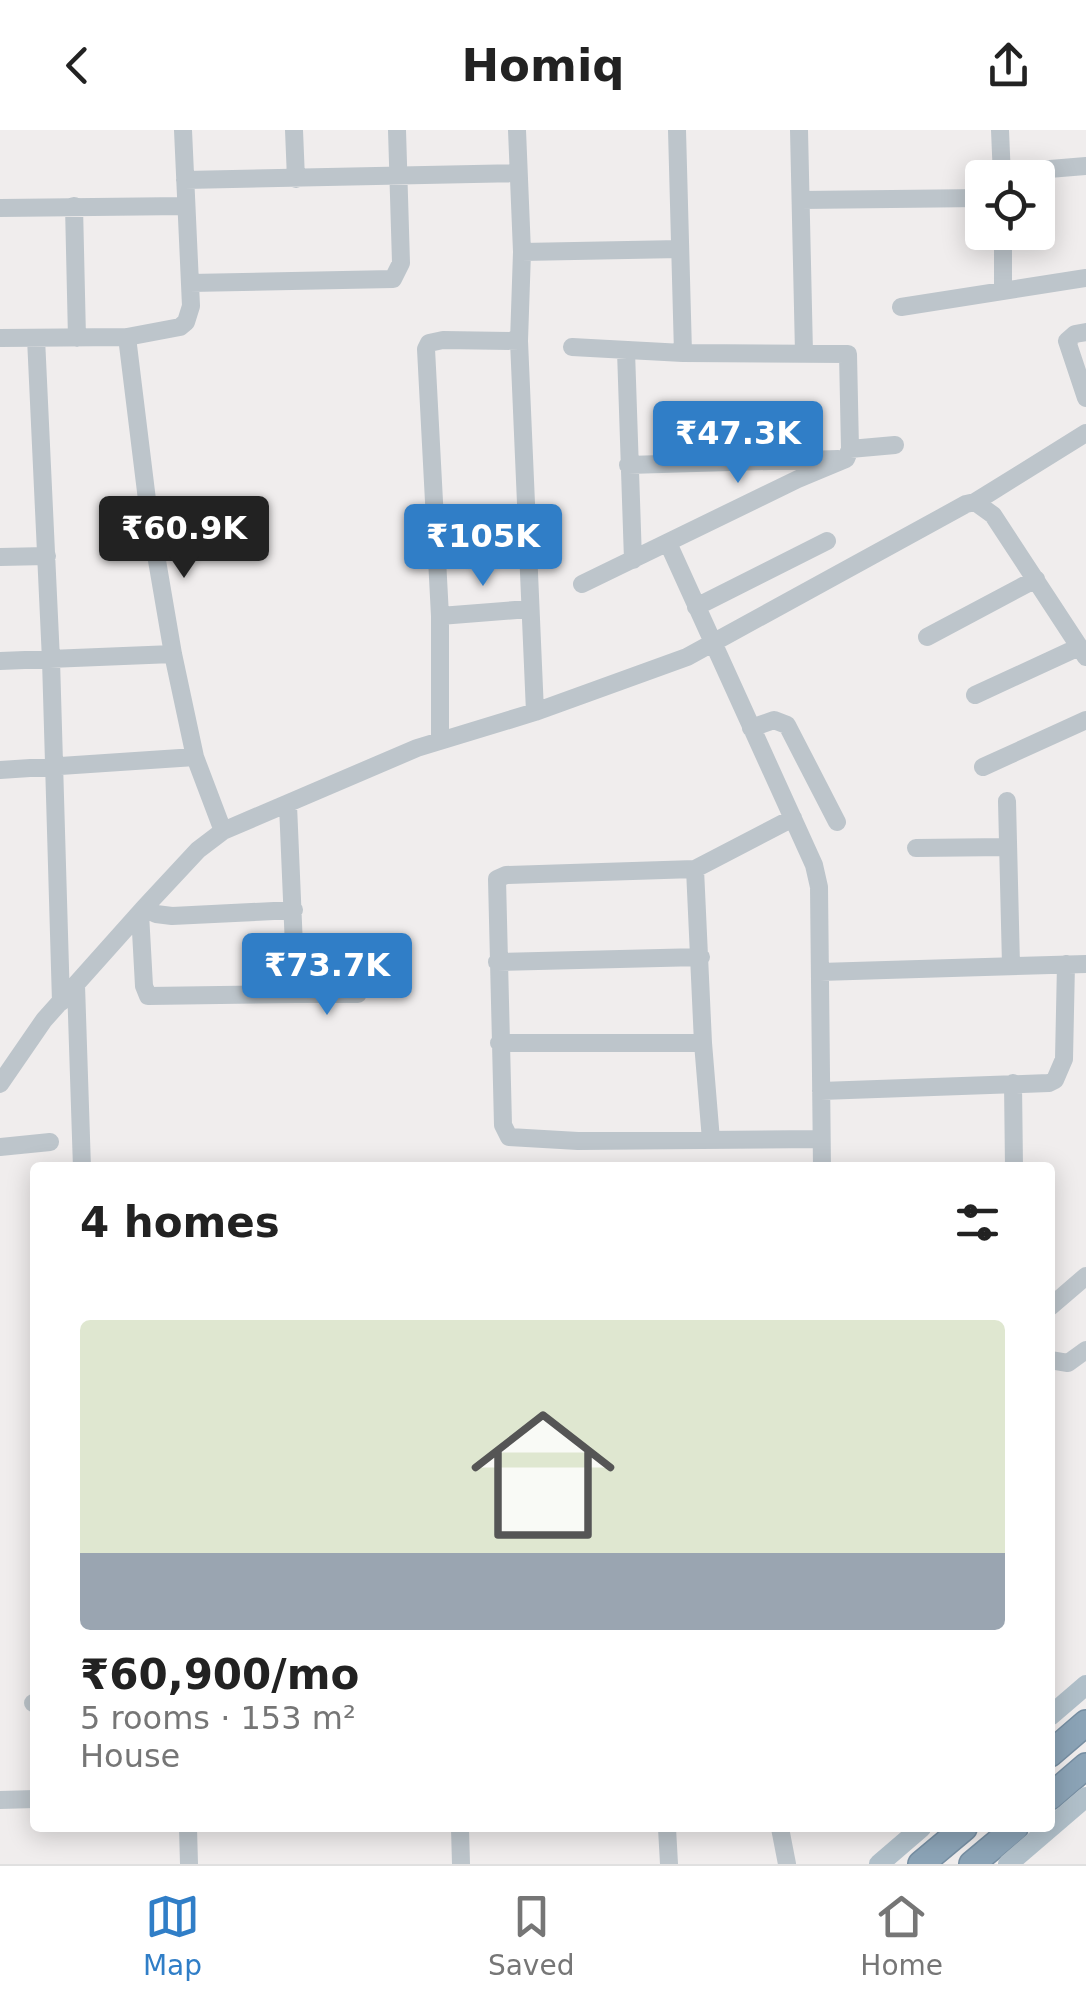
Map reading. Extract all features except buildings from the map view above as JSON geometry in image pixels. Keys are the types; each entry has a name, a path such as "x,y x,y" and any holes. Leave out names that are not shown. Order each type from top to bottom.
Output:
{"highway":[{"path":"1055,1750 1086,1723"},
{"path":"1055,1793 1086,1766"},
{"path":"921,1864 959,1832"},
{"path":"972,1864 1009,1832"}],"main road":[{"path":"1055,1712 1086,1685"},
{"path":"1055,1824 1086,1797"},
{"path":"878,1864 914,1832"},
{"path":"1008,1864 1045,1832"}],"street":[{"path":"0,338 127,336 186,322 191,306 183,130"},
{"path":"294,130 296,179"},
{"path":"190,283 393,278 401,263 397,130"},
{"path":"517,130 522,252 519,341 535,712"},
{"path":"676,130 683,353"},
{"path":"799,130 804,353"},
{"path":"1000,130 1001,160"},
{"path":"1055,169 1086,166"},
{"path":"186,180 518,173"},
{"path":"801,200 965,198"},
{"path":"74,206 76,338"},
{"path":"0,208 186,206"},
{"path":"522,252 680,249"},
{"path":"1002,250 1003,290"},
{"path":"901,306 1086,278"},
{"path":"1085,391 1067,341 1074,334 1086,332"},
{"path":"127,336 148,508 173,654 196,757 223,831"},
{"path":"36,338 61,1002"},
{"path":"440,741 440,616 426,349 430,343 443,340 519,341"},
{"path":"572,347 683,353 848,354 848,454"},
{"path":"626,351 633,560"},
{"path":"0,1084 61,1002 142,910 198,850 223,831 440,741 535,712 713,646 966,504 976,502 1086,433"},
{"path":"628,465 848,454 895,445"},
{"path":"582,584 848,454"},
{"path":"975,695 1082,652 992,514 976,502"},
{"path":"696,607 827,541"},
{"path":"668,543 814,865 819,887 822,1162"},
{"path":"0,557 47,556"},
{"path":"926,637 1036,579"},
{"path":"440,616 530,609"},
{"path":"0,660 173,654"},
{"path":"751,728 774,720 787,725 838,822"},
{"path":"984,766 1086,720"},
{"path":"0,770 196,757"},
{"path":"1007,800 1011,966"},
{"path":"288,804 296,994"},
{"path":"793,818 696,869 502,876 496,884 502,1125 510,1137 578,1141 821,1139"},
{"path":"916,848 1008,847"},
{"path":"696,869 711,1140"},
{"path":"142,910 172,916 294,910"},
{"path":"142,910 144,986 148,996 358,994"},
{"path":"497,962 701,957"},
{"path":"821,1091 1049,1083 1059,1076 1064,1059 1066,964"},
{"path":"820,972 1086,964"},
{"path":"76,986 82,1162"},
{"path":"499,1044 703,1043"},
{"path":"1014,1083 1014,1162"},
{"path":"0,1147 50,1142"},
{"path":"1055,1302 1086,1276"},
{"path":"1055,1361 1068,1363 1086,1350"},
{"path":"0,1800 30,1799"},
{"path":"188,1832 189,1864"},
{"path":"460,1832 461,1864"},
{"path":"668,1832 670,1864"},
{"path":"781,1832 787,1864"}]}
